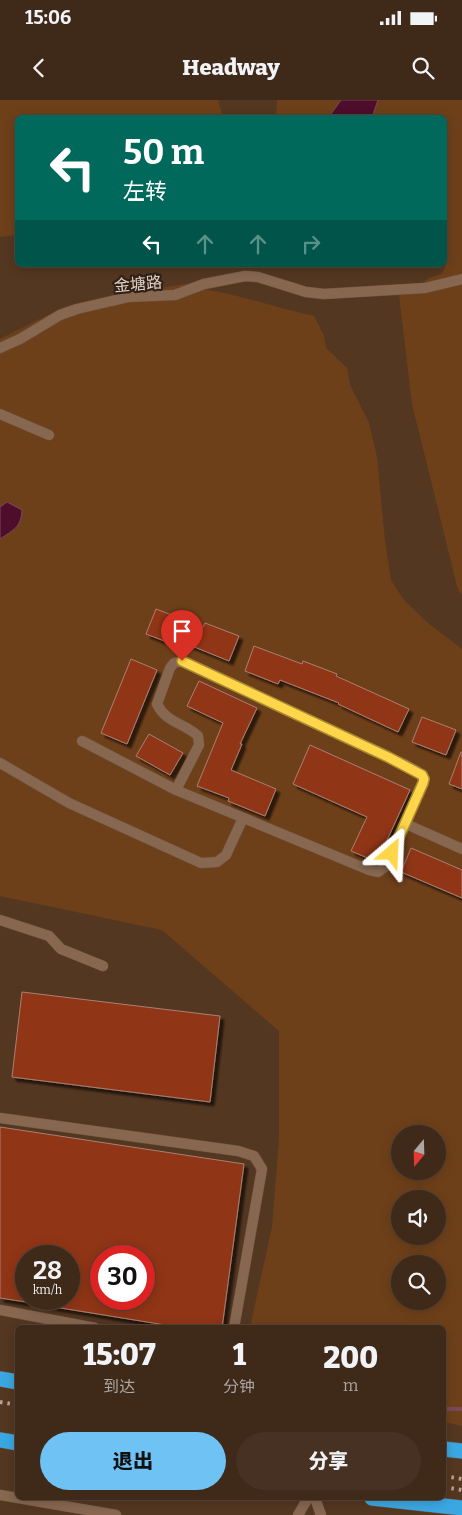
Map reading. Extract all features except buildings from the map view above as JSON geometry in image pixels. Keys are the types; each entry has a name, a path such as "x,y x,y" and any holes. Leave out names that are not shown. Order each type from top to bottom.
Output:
{"highway":[{"path":"0,1379 15,1382"},
{"path":"0,1440 15,1442"},
{"path":"446,1449 462,1451"},
{"path":"390,1500 462,1508"}],"street":[{"name":"金塘路","path":"0,348 20,339 60,315 77,309 129,297 175,296 204,284 244,276 258,277 306,292 324,294 425,288 462,279"},
{"path":"0,414 49,435"},
{"path":"82,741 176,790 369,870 378,872 385,867 406,824 424,779 422,775 388,757 182,661 174,663 170,668 157,704 161,712 169,719 193,730 198,736 199,744 176,790"},
{"path":"0,763 69,803 201,863 217,862 226,855 243,818"},
{"path":"406,824 462,849"},
{"path":"0,920 49,936 61,949 103,966"},
{"path":"0,1118 238,1151 254,1156 262,1169 235,1325"},
{"path":"0,1310 79,1325"},
{"path":"0,1495 15,1498"},
{"path":"29,1500 116,1515"},
{"path":"298,1515 307,1500"},
{"path":"316,1500 322,1515"}],"shaded area":[{"path":"0,100 218,100 222,115 15,115 15,235 0,237"},
{"path":"277,100 341,100 330,115 276,115"},
{"path":"341,100 378,100 373,115 330,115"},
{"path":"378,100 462,100 462,594 458,590 412,404 399,295 406,285 420,285 429,278 442,274 445,267 447,267 447,115 373,115"},
{"path":"200,282 203,289 314,316 324,336 326,348 347,368 350,385 369,423 377,457 385,541 391,580 403,599 428,623 462,649 462,1426 446,1422 446,1325 250,1325 272,1227 279,1140 279,1031 162,930 0,896 0,539 17,528 7,502 0,507 0,339 64,307 126,293"},
{"path":"7,502 22,510 21,516 16,528 0,539 0,507"}],"waterway":[{"path":"446,1409 462,1409"}],"railway":[{"path":"0,1402 15,1404"},
{"path":"446,1476 462,1479"},
{"path":"446,1487 462,1490"}],"route":[{"path":"182,661 406,765 422,775 423,783 392,853"}]}
